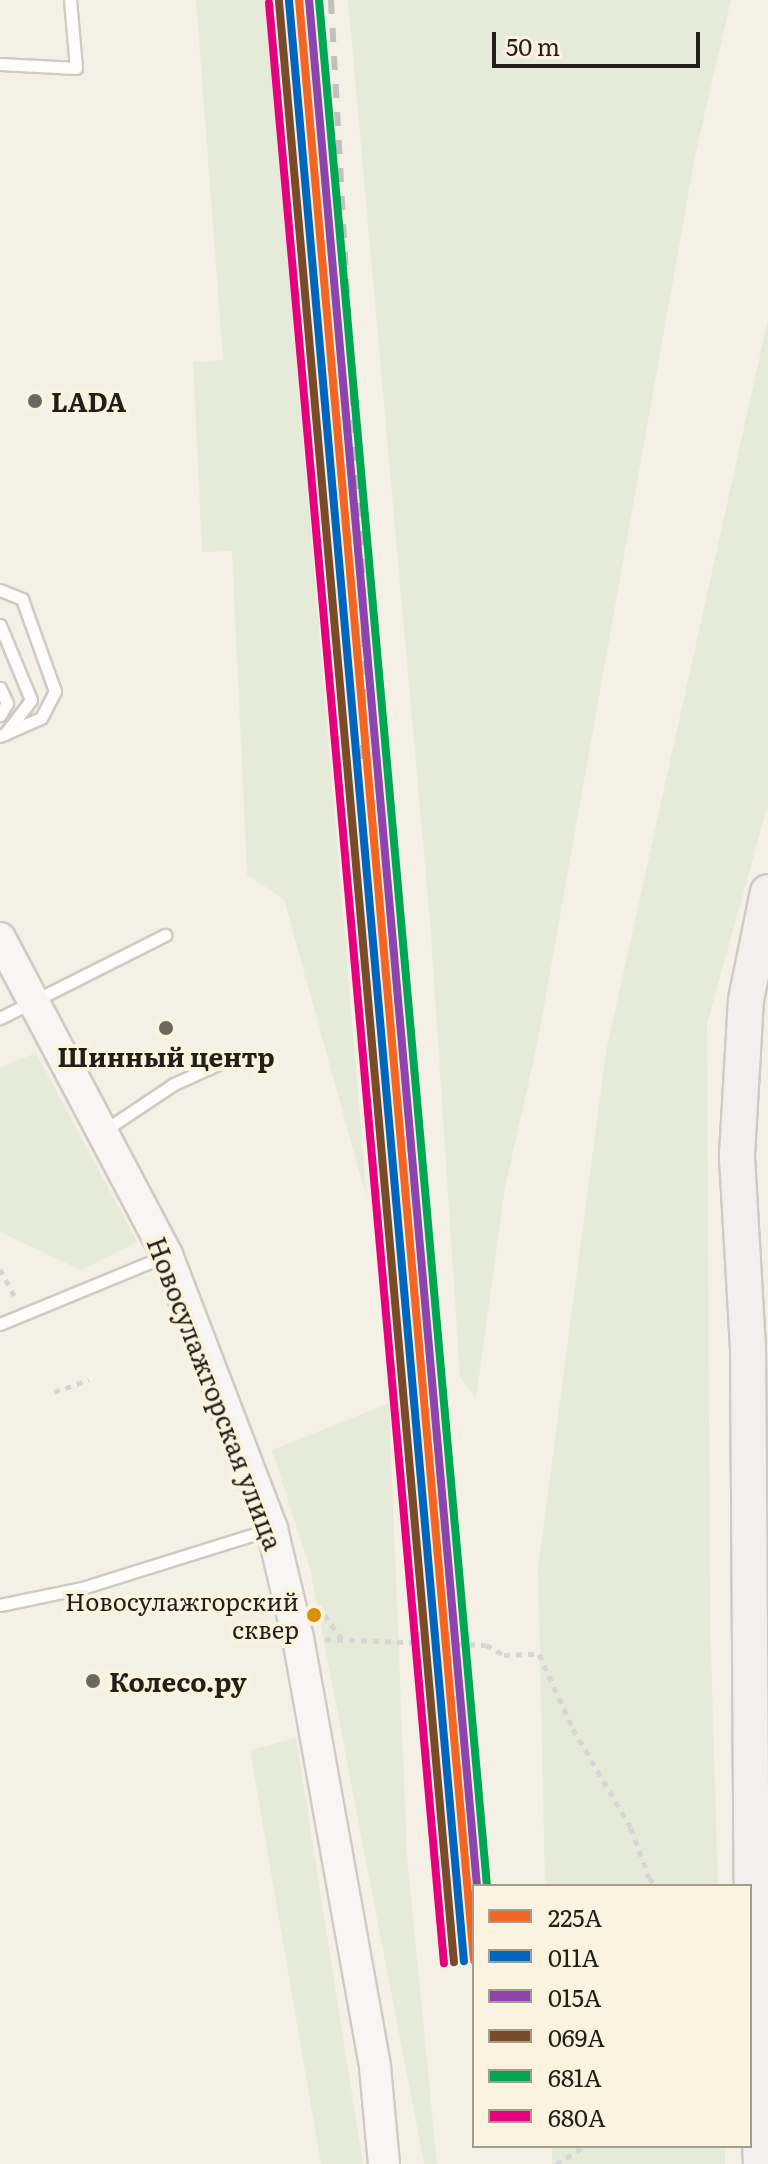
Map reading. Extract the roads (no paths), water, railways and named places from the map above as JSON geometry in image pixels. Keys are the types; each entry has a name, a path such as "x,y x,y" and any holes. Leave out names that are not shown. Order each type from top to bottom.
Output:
{"main road":[{"path":"761,2164 758,1676 748,1348 737,1155 746,1000 768,892"},
{"name":"Новосулажгорская улица","path":"0,938 105,1130 167,1255 272,1529 298,1638 375,2067 384,2164"},
{"path":"746,1000 768,1037"}],"lane":[{"path":"0,64 76,68 70,0"},
{"path":"0,590 22,599 55,691 41,718 2,736"},
{"path":"0,625 31,700 2,736"},
{"path":"0,688 7,703 0,715"},
{"path":"0,1018 35,1004 165,935"},
{"path":"105,1130 174,1084 229,1059"},
{"path":"0,1324 167,1255"},
{"path":"0,1605 82,1588 272,1529"}],"railway":[{"path":"331,0 364,605 363,760"}],"place":[{"name":"LADA","path":"35,401"},
{"name":"Шинный центр","path":"166,1028"},
{"name":"Новосулажгорский сквер","path":"314,1615"},
{"name":"Колесо.ру","path":"93,1681"}]}
